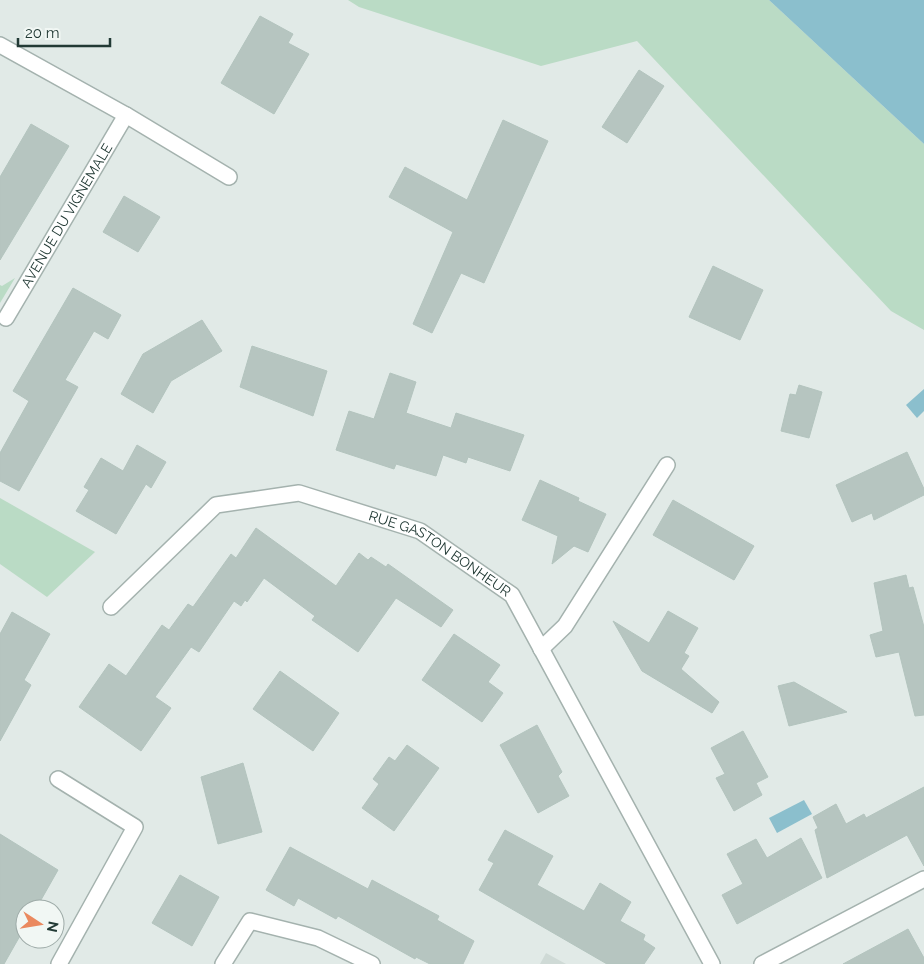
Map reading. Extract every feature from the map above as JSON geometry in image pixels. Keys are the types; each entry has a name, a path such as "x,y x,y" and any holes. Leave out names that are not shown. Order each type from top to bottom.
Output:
{"street":[{"path":"0,45 126,114 229,177"},
{"name":"AVENUE DU VIGNEMALE","path":"6,318 126,114"},
{"path":"542,649 565,626 667,465"},
{"name":"RUE GASTON BONHEUR","path":"111,607 216,505 299,493 420,531 512,595 712,964"},
{"path":"58,780 135,827 59,964"},
{"path":"762,964 924,879"},
{"path":"223,964 250,921 318,938 372,964"}],"shaded area":[{"path":"546,953 566,964 540,964"}],"green space":[{"path":"348,0 769,0 924,144 924,330 891,311 637,41 541,66 359,7"},
{"path":"15,278 0,303 0,285 2,286"},
{"path":"0,498 95,552 47,597 0,564"}],"water":[{"path":"769,0 924,0 924,144"},
{"path":"924,389 924,411 917,418 906,405"},
{"path":"804,800 812,814 777,833 769,818"}],"building":[{"path":"260,16 293,34 288,43 309,54 274,114 221,83"},
{"path":"639,70 664,86 627,143 602,127"},
{"path":"503,120 548,141 484,283 461,273 432,333 413,324 453,232 389,197 405,167 467,200"},
{"path":"31,124 69,146 0,260 0,177"},
{"path":"124,196 160,217 138,252 103,232"},
{"path":"713,266 763,290 740,340 689,317"},
{"path":"73,288 121,315 108,339 94,331 65,380 78,387 19,491 0,481 0,453 29,401 13,391"},
{"path":"202,320 222,351 171,381 153,413 121,394 143,354"},
{"path":"252,346 327,371 313,416 240,387"},
{"path":"390,373 416,382 406,413 451,428 456,413 524,435 510,471 468,457 466,463 443,455 436,476 396,464 394,469 336,450 349,411 374,419"},
{"path":"799,385 822,392 809,438 781,431 790,394 796,395"},
{"path":"137,445 166,462 151,488 146,484 116,534 76,511 89,490 84,487 101,458 123,471"},
{"path":"907,452 924,489 924,495 874,520 872,513 852,522 836,485"},
{"path":"540,480 579,498 578,501 606,514 588,552 574,546 552,564 558,536 522,520"},
{"path":"673,500 754,546 734,580 653,535"},
{"path":"256,528 336,586 359,553 368,560 371,557 386,567 388,564 453,610 441,627 396,598 358,652 312,620 315,616 264,578 247,602 245,600 241,606 234,601 199,652 191,647 155,697 171,708 141,751 79,707 109,664 126,676 162,625 169,630 188,604 193,607 231,554 236,558"},
{"path":"906,575 909,588 913,587 924,627 924,715 915,716 899,652 876,657 870,635 883,631 874,583"},
{"path":"668,611 698,628 684,653 689,656 681,669 719,702 712,713 642,671 613,621 649,643"},
{"path":"12,612 50,634 24,680 31,685 0,741 0,634"},
{"path":"454,634 500,665 488,682 503,693 482,722 422,680"},
{"path":"280,671 339,713 313,751 253,709"},
{"path":"794,682 847,712 789,726 778,686"},
{"path":"537,725 562,772 558,776 569,796 538,813 500,745"},
{"path":"743,731 768,777 756,783 762,795 734,811 716,778 725,774 711,748"},
{"path":"407,745 439,768 394,831 362,808 379,784 373,779 389,757 395,761"},
{"path":"243,763 262,832 218,844 201,777"},
{"path":"924,787 924,866 907,835 827,878 815,830 818,828 813,817 836,804 846,824 864,814 866,818"},
{"path":"505,830 553,856 537,885 584,911 600,883 631,902 620,921 645,935 643,940 655,948 644,964 607,964 479,890 494,863 488,860"},
{"path":"0,834 58,870 42,899 15,899 15,945 4,964 0,964"},
{"path":"801,838 822,878 737,924 722,895 743,884 727,854 756,839 767,858"},
{"path":"290,847 368,889 372,880 439,916 437,920 474,941 463,964 430,964 416,957 415,959 338,916 336,919 298,898 294,906 266,890"},
{"path":"180,875 219,897 192,946 152,923"},
{"path":"908,929 924,958 924,964 843,964"}]}
